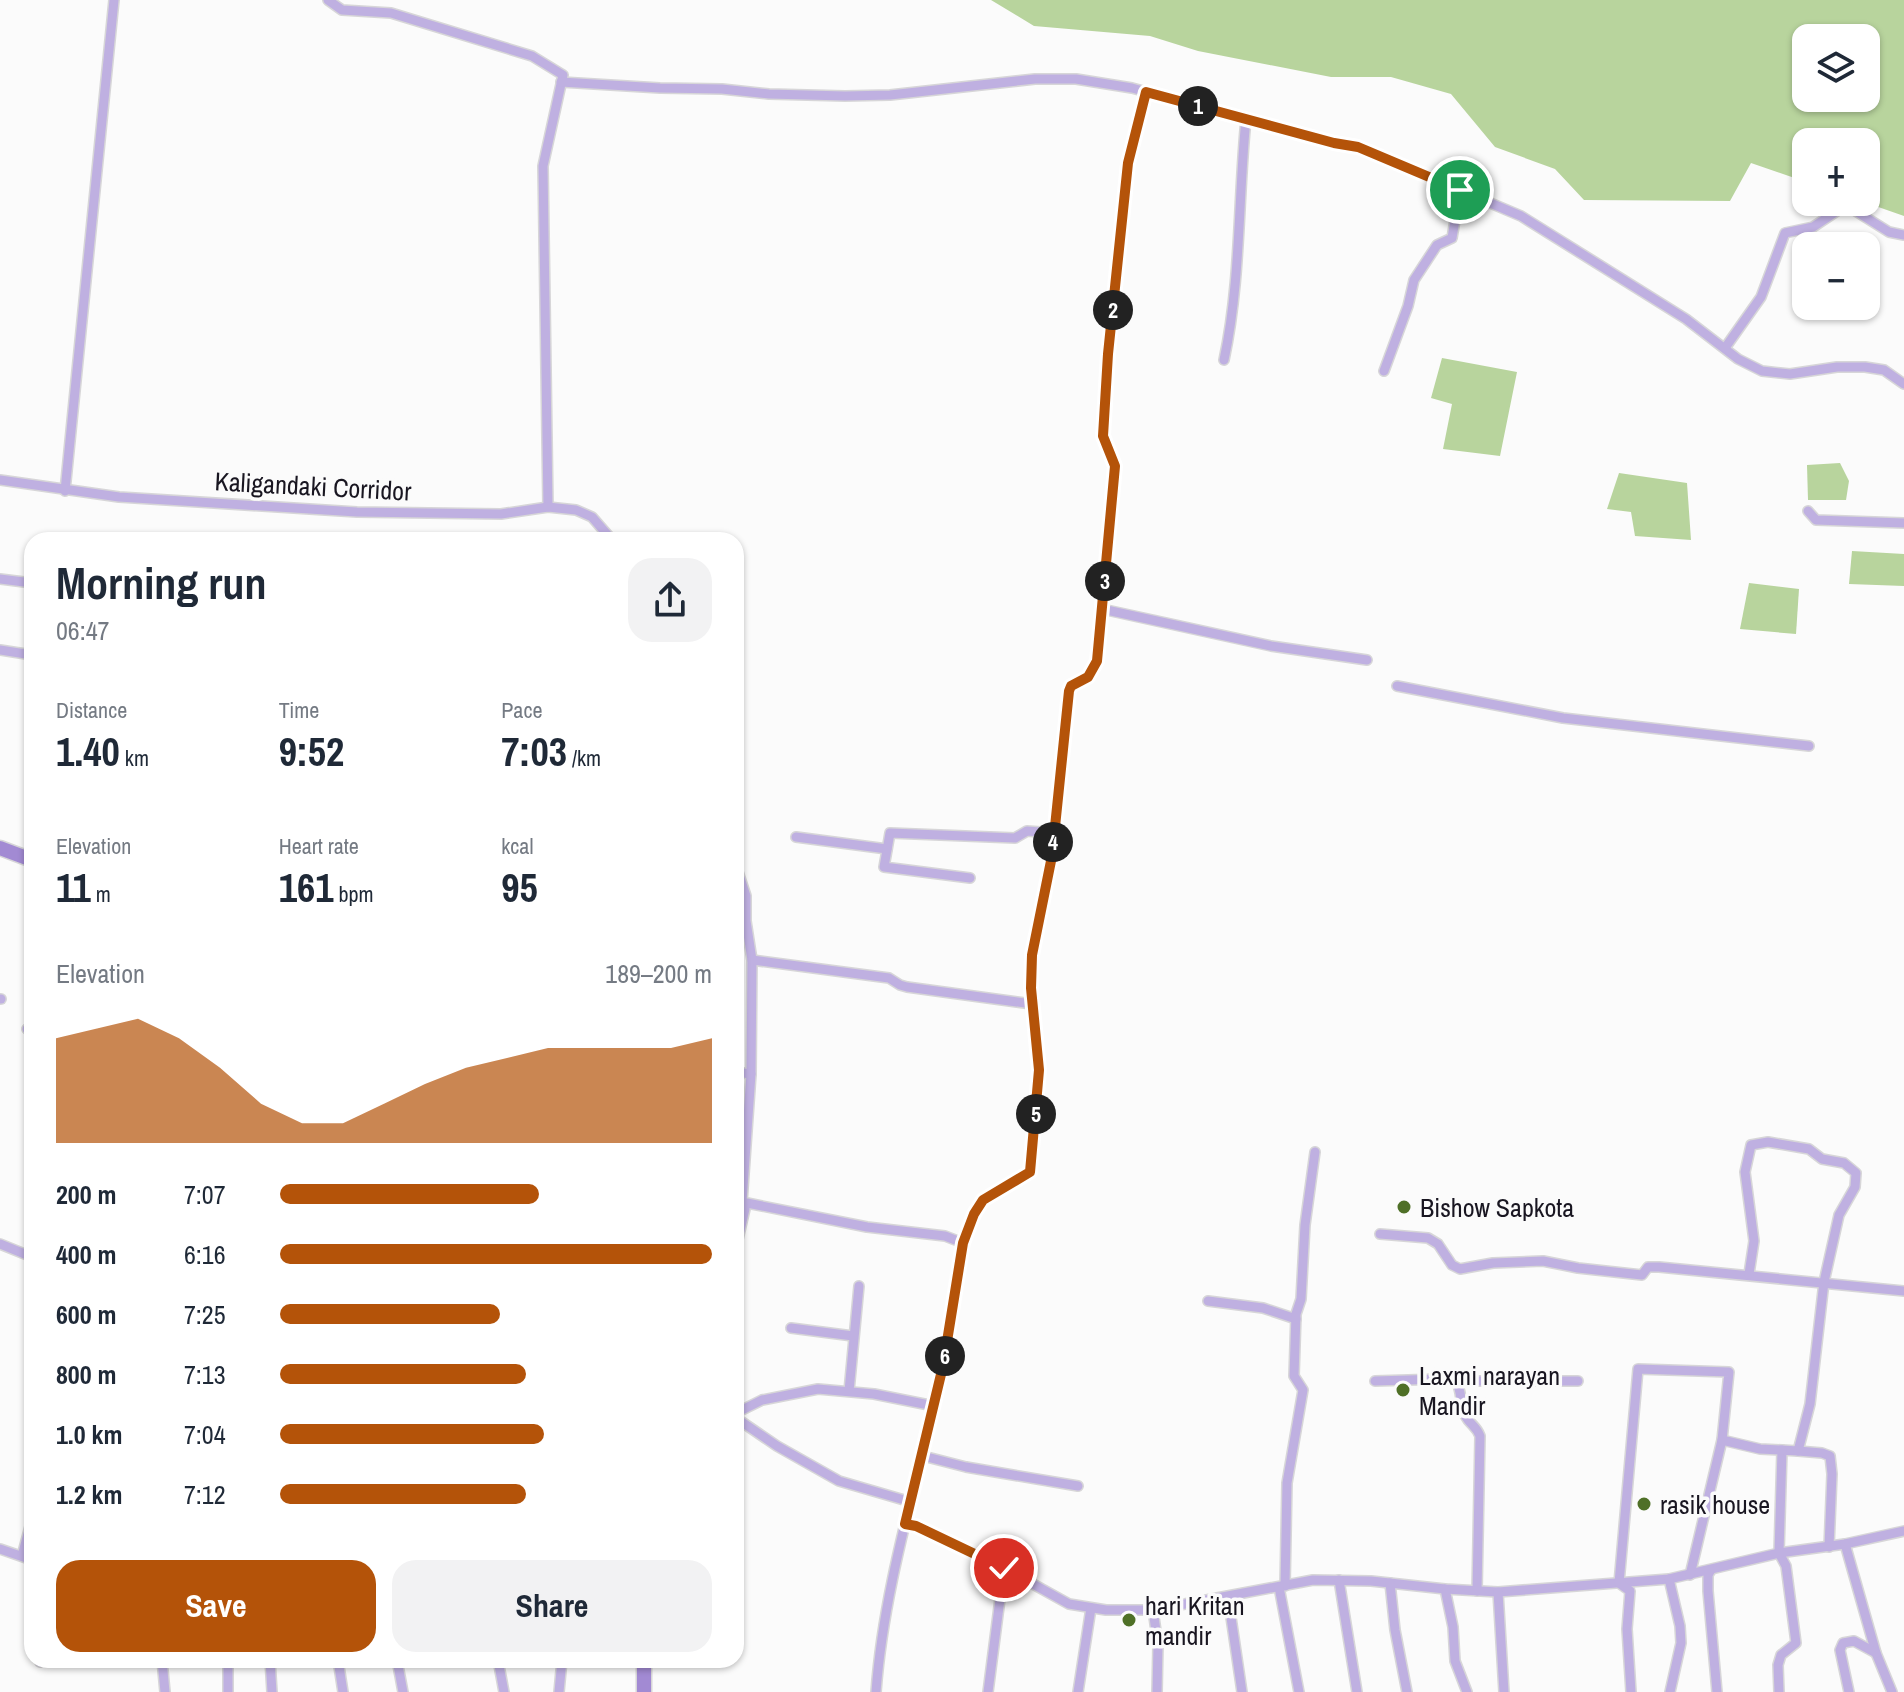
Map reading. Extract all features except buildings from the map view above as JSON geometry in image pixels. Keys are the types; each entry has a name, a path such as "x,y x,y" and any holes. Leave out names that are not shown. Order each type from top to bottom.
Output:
{"main road":[{"path":"0,848 24,857"},
{"path":"644,1668 644,1692"}],"street":[{"path":"65,491 114,0"},
{"path":"328,0 342,10 391,13 532,56 563,75 543,166 548,507"},
{"path":"561,82 845,96 890,95 1058,78 1146,92 1358,147 1521,216 1686,319 1738,359 1762,371 1790,374 1837,367 1865,367 1884,370 1904,384"},
{"path":"876,1692 890,1597 943,1366 963,1243 983,1200 1030,1172 1039,1070 1032,1004 1032,955 1054,833 1069,691 1071,686 1088,677 1097,661 1115,466 1103,436 1108,354 1128,163 1146,92"},
{"path":"1224,360 1236,270 1246,119"},
{"path":"1384,371 1408,306 1414,280 1437,245 1452,238 1460,190"},
{"path":"1725,348 1761,297 1785,233 1813,227 1846,205 1889,232 1904,235"},
{"name":"Kaligandaki Corridor","path":"0,480 119,497 357,512 501,514 548,507 576,510 592,517 608,532"},
{"path":"1808,511 1816,520 1904,523"},
{"path":"0,579 24,582"},
{"path":"1102,609 1271,646 1367,660"},
{"path":"0,650 24,654"},
{"path":"1397,686 1563,718 1809,746"},
{"path":"970,878 884,867 890,833 1015,838 1027,831 1054,833"},
{"path":"796,837 887,849"},
{"path":"744,911 752,960 751,1074 744,1149"},
{"path":"752,960 889,978 907,987 1032,1004"},
{"path":"744,1073 751,1074"},
{"path":"1749,1274 1754,1241 1745,1172 1751,1145 1768,1142 1809,1149 1822,1159 1844,1163 1856,1173 1855,1187 1839,1215 1824,1282 1810,1404 1798,1451"},
{"path":"1299,1692 1282,1586 1287,1483 1303,1390 1294,1376 1296,1319 1301,1299 1305,1225 1315,1152"},
{"path":"744,1203 867,1227 945,1236 963,1243"},
{"path":"1380,1234 1428,1238 1438,1244 1452,1265 1460,1269 1493,1263 1543,1261 1642,1275 1648,1267 1749,1274 1904,1291"},
{"path":"0,1244 24,1254"},
{"path":"849,1391 859,1286"},
{"path":"1208,1301 1263,1308 1296,1319"},
{"path":"791,1328 853,1336"},
{"path":"1619,1583 1638,1369 1729,1372 1722,1440 1690,1575"},
{"path":"1375,1381 1578,1381"},
{"path":"1456,1381 1461,1388 1462,1403 1469,1420 1475,1424 1480,1436 1477,1591"},
{"path":"744,1410 762,1400 818,1389 849,1391 934,1406"},
{"path":"744,1421 777,1446 839,1481 911,1502"},
{"path":"1722,1440 1760,1449 1830,1456 1829,1547"},
{"path":"1779,1692 1778,1665 1781,1655 1796,1643 1786,1566 1779,1553 1782,1450"},
{"path":"923,1456 966,1467 1078,1486"},
{"path":"905,1524 916,1526 1004,1568 1069,1604 1091,1608 1153,1610 1313,1580 1498,1592 1669,1579 1779,1553 1829,1547 1904,1531"},
{"path":"1845,1544 1876,1653 1892,1692"},
{"path":"0,1549 24,1557"},
{"path":"988,1692 1004,1568"},
{"path":"1711,1570 1708,1591 1717,1692"},
{"path":"1669,1579 1681,1643 1670,1692"},
{"path":"1339,1580 1357,1692"},
{"path":"1390,1583 1407,1692"},
{"path":"1619,1583 1630,1591 1631,1597 1627,1629 1631,1692"},
{"path":"1445,1589 1453,1627 1455,1661 1467,1692"},
{"path":"1498,1592 1504,1692"},
{"path":"1228,1597 1242,1692"},
{"path":"1078,1692 1091,1608"},
{"path":"1153,1610 1158,1645 1157,1692"},
{"path":"1849,1692 1840,1650 1843,1643 1854,1641 1876,1653"},
{"path":"163,1668 165,1692"},
{"path":"228,1668 228,1692"},
{"path":"270,1668 272,1692"},
{"path":"339,1668 343,1692"},
{"path":"398,1668 403,1692"},
{"path":"500,1668 504,1692"},
{"path":"559,1692 561,1668"}],"green space":[{"path":"991,0 1904,0 1904,216 1880,208 1880,128 1792,128 1792,177 1751,163 1730,201 1584,200 1555,169 1495,147 1451,94 1391,77 1331,77 1198,51 1150,36 1034,26"},
{"path":"1442,358 1517,372 1500,456 1443,449 1452,404 1431,398"},
{"path":"1840,463 1849,481 1846,500 1808,500 1807,465"},
{"path":"1619,473 1687,483 1691,540 1635,536 1631,512 1607,509"},
{"path":"1852,551 1904,554 1904,586 1849,584"},
{"path":"1749,583 1799,589 1796,634 1740,629"}],"place":[{"name":"Bishow Sapkota","path":"1404,1207"},
{"name":"Laxmi narayan Mandir","path":"1403,1390"},
{"name":"rasik house","path":"1644,1504"},
{"name":"hari Kritan mandir","path":"1129,1620"}],"route":[{"path":"1004,1568 916,1526 905,1524 943,1366 963,1243 983,1200 1030,1172 1039,1070 1031,988 1032,955 1052,856 1069,691 1071,686 1088,677 1097,661 1115,466 1103,436 1108,354 1128,163 1146,92 1358,147 1460,190"}]}
